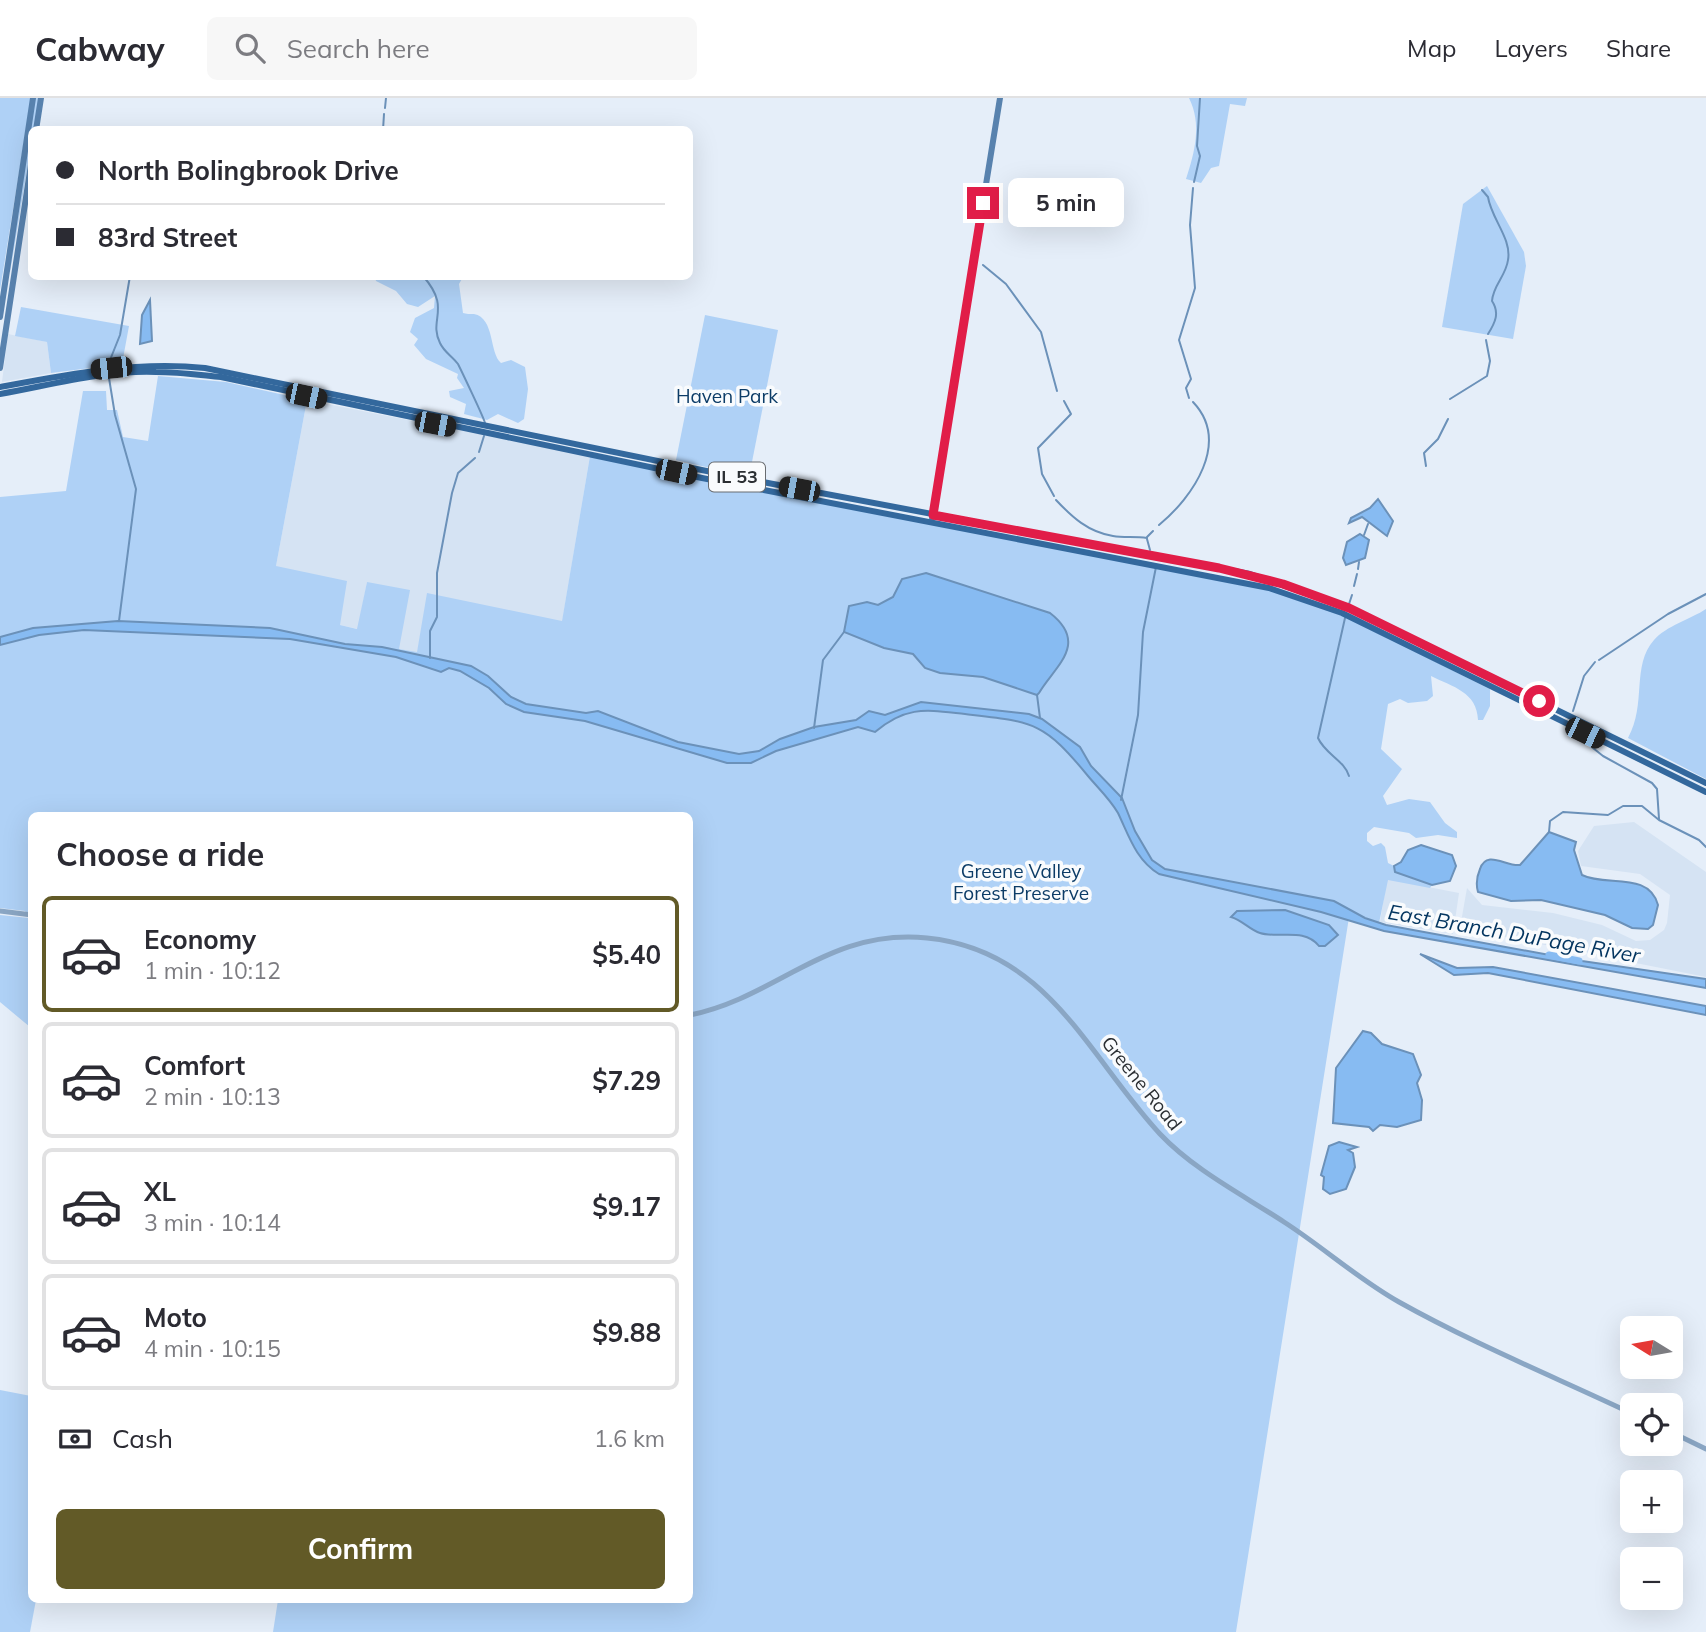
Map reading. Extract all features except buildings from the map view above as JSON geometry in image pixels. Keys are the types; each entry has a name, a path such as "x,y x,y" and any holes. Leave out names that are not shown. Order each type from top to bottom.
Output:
{"main road":[{"path":"29,126 33,98"},
{"path":"37,126 41,98"},
{"path":"932,518 1000,98"},
{"path":"0,317 28,131"},
{"path":"0,368 28,184"},
{"name":"IL 53","path":"0,387 85,371 138,365 205,368 1238,580 1316,603 1706,792"},
{"name":"IL 53","path":"0,394 91,377 154,371 222,377 401,417 932,518 1250,574 1349,608 1706,783"}],"street":[{"path":"0,911 28,914"},
{"name":"Greene Road","path":"693,1014 738,1001 817,957 872,940 911,937 938,939 991,956 1028,978 1051,997 1150,1122 1183,1155 1399,1302 1620,1408"},
{"path":"1683,1438 1706,1449"}],"shaded area":[{"path":"150,300 152,341 140,344 142,315"},
{"path":"8,334 47,342 51,373 2,382"},
{"path":"307,400 590,456 562,622 428,594 417,653 399,649 367,582 358,629 340,625 276,566"},
{"path":"1378,499 1393,521 1387,536 1362,517 1349,523 1351,518 1370,508"},
{"path":"1360,534 1369,540 1365,558 1346,565 1343,558 1347,542"},
{"path":"926,573 1050,613 1062,624 1068,645 1065,655 1037,695 983,677 940,673 925,668 913,654 884,648 844,632 849,606 867,602 878,605 893,597 902,579"},
{"path":"118,621 270,628 345,644 382,647 471,666 488,676 511,697 526,704 586,713 598,711 678,742 739,754 759,751 780,739 814,727 856,720 869,711 885,715 921,702 1029,714 1042,719 1080,747 1091,766 1122,798 1135,831 1152,860 1165,869 1334,901 1365,918 1386,925 1582,961 1706,979 1706,988 1384,931 1321,912 1159,874 1139,855 1111,803 1060,744 1036,727 1007,719 918,711 897,717 875,732 858,727 776,751 751,763 727,763 585,721 524,712 506,704 489,688 460,671 449,668 441,672 396,657 290,639 84,630 39,635 0,645 0,637 33,628"},
{"path":"1634,822 1706,872 1706,977 1460,928 1467,888 1482,905 1553,913 1602,925 1636,941 1650,940 1664,930 1670,895 1640,874 1581,866 1578,851 1594,826"},
{"path":"1549,832 1576,842 1574,850 1582,875 1636,884 1653,894 1658,905 1653,925 1648,929 1632,928 1605,915 1541,900 1511,901 1478,892 1478,878 1483,863 1492,859 1520,865"},
{"path":"1421,845 1452,855 1456,866 1450,881 1432,885 1395,872 1394,866 1401,862 1408,850"},
{"path":"1387,879 1459,893 1453,934 1380,922"},
{"path":"1285,910 1329,925 1338,935 1325,946 1319,946 1313,940 1298,935 1260,933 1231,917 1237,911"},
{"path":"1420,954 1457,968 1493,967 1706,1006 1706,1015 1488,973 1454,975"},
{"path":"1363,1031 1371,1033 1382,1044 1413,1054 1421,1075 1417,1083 1422,1100 1421,1120 1397,1127 1380,1125 1373,1131 1369,1127 1333,1123 1336,1068"},
{"path":"1339,1142 1357,1147 1348,1150 1353,1153 1355,1167 1346,1189 1330,1194 1323,1189 1324,1177 1321,1175 1329,1146"}],"green space":[{"path":"0,98 31,98 0,290"},
{"path":"35,98 39,98 34,126 30,126"},
{"path":"1189,98 1247,98 1245,106 1230,104 1219,166 1211,168 1201,183 1186,179 1196,128"},
{"path":"28,142 28,164 10,272 7,272"},
{"path":"1487,186 1524,252 1526,266 1513,339 1442,327 1463,204"},
{"path":"461,280 459,284 463,313 474,314 485,322 501,363 511,360 525,367 528,389 524,419 518,423 498,414 487,420 464,414 466,404 450,397 449,391 464,388 457,378 458,374 426,359 414,345 418,339 410,332 415,318 434,308 435,296 418,307 407,304 396,291 376,281"},
{"path":"21,307 129,326 122,364 51,373 47,342 15,336"},
{"name":"Haven Park","path":"705,315 778,330 749,477 676,460"},
{"name":"Greene Valley Forest Preserve","path":"158,376 226,382 307,400 276,566 347,581 340,625 357,629 367,582 410,590 399,649 417,652 427,593 562,621 590,456 1269,590 1341,615 1490,689 1490,706 1483,720 1478,720 1477,711 1468,697 1455,687 1431,676 1433,696 1427,701 1408,703 1400,699 1388,704 1381,749 1402,769 1383,796 1387,805 1409,799 1430,802 1445,823 1457,832 1457,838 1438,835 1416,838 1409,833 1374,827 1367,833 1367,841 1373,846 1381,843 1385,847 1388,863 1394,866 1395,872 1432,885 1430,888 1388,880 1379,923 1350,911 1236,1632 273,1632 278,1603 693,1603 693,812 28,812 28,916 25,911 0,908 0,497 66,491 83,391 106,391 107,410 117,410 123,437 148,441"},
{"path":"1706,609 1706,779 1628,738 1637,712 1641,673 1647,650 1665,631"},
{"name":"Greene Valley Forest Preserve","path":"0,915 28,918 28,1025 0,1002"},
{"path":"0,1390 28,1395 28,1603 35,1603 30,1632 0,1632"}],"waterway":[{"path":"385,108 386,98"},
{"path":"1194,182 1200,156 1197,146 1200,98"},
{"path":"383,126 384,114"},
{"path":"1189,398 1186,388 1191,379 1179,340 1195,288 1190,225 1193,188"},
{"path":"1482,190 1488,197 1508,252 1507,266 1493,295 1496,318 1488,334"},
{"path":"983,265 1006,284 1041,332 1057,391"},
{"path":"108,365 120,335 129,280"},
{"path":"426,280 432,287 438,305 436,327 440,343 458,364 485,423"},
{"path":"1450,399 1487,376 1490,361 1486,340"},
{"path":"109,378 115,415 136,489 119,621"},
{"path":"1054,496 1042,474 1038,448 1071,414 1064,401"},
{"path":"1159,525 1184,500 1195,484 1208,451 1204,418 1193,402"},
{"path":"1426,466 1424,453 1438,439 1448,419"},
{"path":"479,452 484,436"},
{"path":"437,616 437,573 452,493 458,473 475,458"},
{"path":"1056,500 1074,518 1096,531 1117,537 1147,538"},
{"path":"1364,535 1368,524"},
{"path":"1147,537 1153,531"},
{"path":"1147,539 1150,550"},
{"path":"1358,569 1359,562"},
{"path":"1121,800 1138,715 1143,632 1156,567"},
{"path":"1354,586 1357,574"},
{"path":"1599,660 1668,614 1706,594"},
{"path":"1349,604 1352,595"},
{"path":"430,658 430,631 437,617"},
{"path":"1345,618 1318,738 1349,776"},
{"path":"814,728 823,660 844,632"},
{"path":"1573,711 1584,676 1595,662"},
{"path":"1037,695 1040,718"},
{"path":"1583,740 1603,756 1652,783 1657,789 1659,819"},
{"path":"1549,832 1550,821 1563,812 1608,815 1623,806 1642,806 1659,820 1699,840 1706,847"},
{"name":"East Branch DuPage River","path":"1549,955 1579,961"}],"route":[{"path":"983,203 933,515 1250,574 1283,584 1349,608 1539,701"}]}
